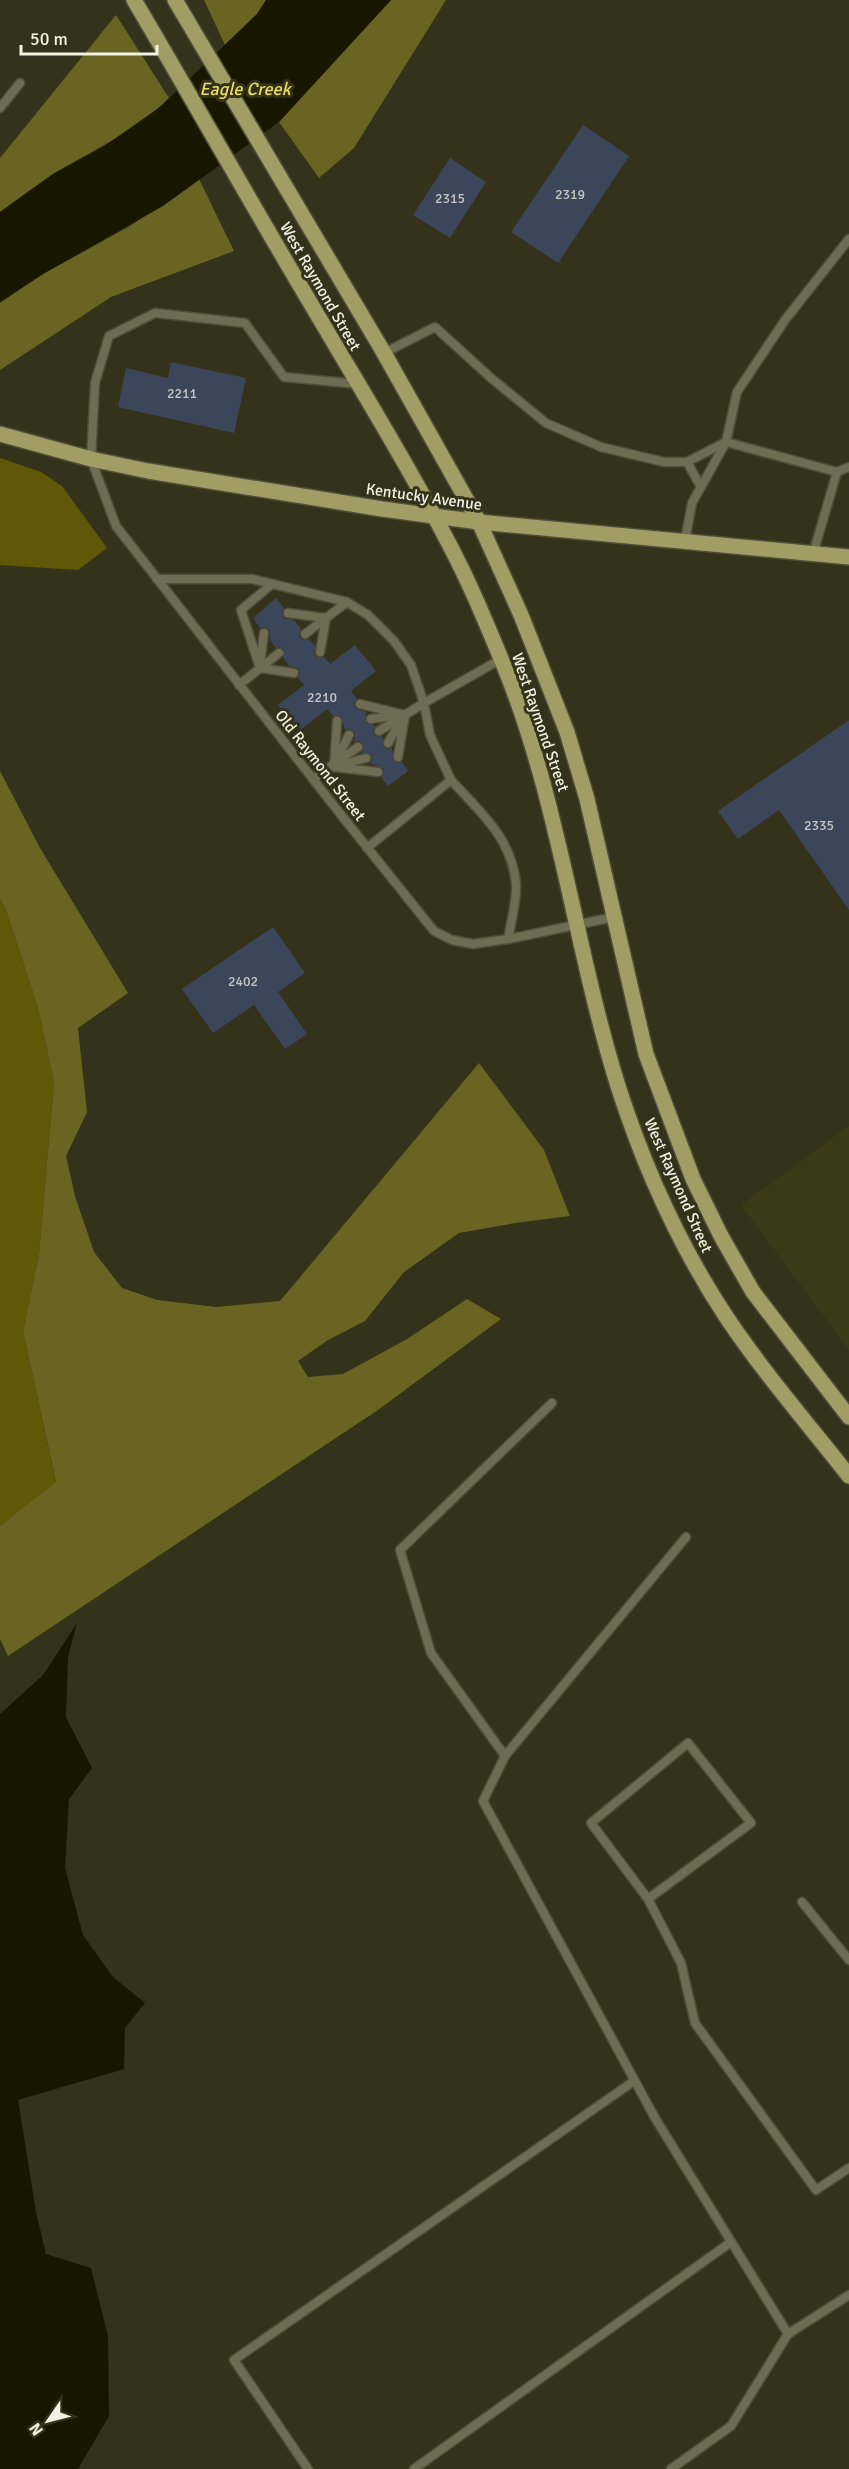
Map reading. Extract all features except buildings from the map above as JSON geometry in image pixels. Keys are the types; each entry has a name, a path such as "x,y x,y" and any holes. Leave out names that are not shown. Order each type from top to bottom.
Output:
{"main road":[{"name":"West Raymond Street","path":"175,0 291,200 384,353 479,522 521,615 567,732 587,799 646,1054 693,1179 721,1236 753,1292 849,1418"},
{"name":"West Raymond Street","path":"138,6 434,516 501,658 543,781 590,985 619,1087 673,1224 706,1284 759,1364 849,1476"},
{"name":"Kentucky Avenue","path":"0,434 91,459 224,485 434,516 849,557"}],"lane":[{"path":"0,108 20,83"},
{"path":"686,541 692,503 726,442 737,392 785,320 849,239"},
{"path":"91,459 95,383 109,336 155,313 244,322 284,377 358,384"},
{"path":"384,353 435,327 491,378 546,423 601,447 664,462 687,462 726,442 837,472 849,467"},
{"name":"Old Raymond Street","path":"91,459 116,526 425,922 438,933 452,940 469,943 508,939 614,917"},
{"path":"687,462 701,487"},
{"path":"813,554 837,472"},
{"path":"157,579 252,579 347,602 368,615 394,641 411,665 424,703 430,735 451,780 499,832 510,856 516,885 508,939"},
{"path":"260,668 241,610 272,584"},
{"path":"305,634 347,602"},
{"path":"288,613 326,618"},
{"path":"320,652 326,618"},
{"path":"260,668 264,633"},
{"path":"239,685 279,653"},
{"path":"380,731 501,658"},
{"path":"260,668 294,673"},
{"path":"360,704 405,715"},
{"path":"371,718 405,715"},
{"path":"388,743 405,715"},
{"path":"398,757 405,715"},
{"path":"334,767 337,721"},
{"path":"334,767 349,735"},
{"path":"313,779 334,767 358,747"},
{"path":"334,767 366,758"},
{"path":"334,767 378,772"},
{"path":"367,848 451,780"},
{"path":"506,1756 431,1653 400,1550 552,1403"},
{"path":"686,1537 506,1756 483,1801 655,2118 788,2334"},
{"path":"648,1899 751,1823 688,1743 591,1823 648,1899 681,1963 695,2023 816,2190 849,2168"},
{"path":"802,1902 849,1960"},
{"path":"308,2469 234,2360 634,2081"},
{"path":"414,2469 731,2242"},
{"path":"671,2469 731,2426 788,2334 849,2295"}],"shaded area":[{"path":"204,0 266,0 257,14 225,45"},
{"path":"391,0 446,0 354,148 319,178 279,122"},
{"path":"116,15 169,98 143,120 53,174 0,212 0,158"},
{"path":"199,179 234,251 111,297 0,370 0,303 43,274 130,226"},
{"path":"0,458 41,472 62,486 107,548 78,570 0,565"},
{"path":"0,771 40,848 128,993 78,1028 87,1112 66,1156 75,1196 94,1252 122,1288 157,1300 216,1307 280,1301 479,1063 544,1150 570,1216 459,1233 404,1272 365,1321 328,1340 298,1361 308,1377 343,1374 407,1339 467,1299 501,1319 378,1410 8,1656 0,1639 0,1526 56,1482 23,1331 39,1254 54,1082 38,1008 0,898"},
{"path":"0,898 38,1008 54,1082 39,1254 23,1331 56,1483 0,1526"},
{"path":"849,1126 849,1350 741,1205"}],"water":[{"name":"Eagle Creek","path":"266,0 391,0 279,122 163,206 43,274 0,302 0,212 53,174 103,147 160,107 257,14"},
{"path":"77,1623 68,1657 66,1717 92,1768 69,1799 65,1868 83,1935 113,1977 145,2003 125,2028 124,2069 18,2100 36,2212 46,2254 91,2268 108,2336 109,2416 78,2469 0,2469 0,1714 43,1675"}]}
